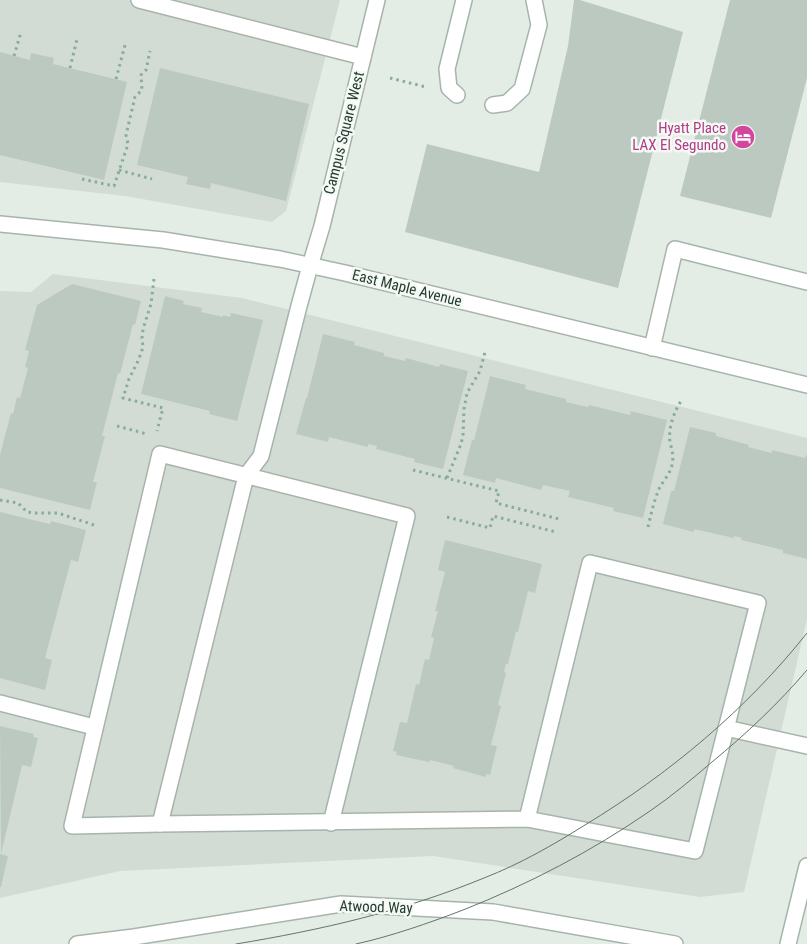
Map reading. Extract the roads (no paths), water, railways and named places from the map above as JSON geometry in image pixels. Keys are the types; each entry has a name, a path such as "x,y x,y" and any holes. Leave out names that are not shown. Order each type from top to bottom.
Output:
{"street":[{"path":"139,0 363,57"},
{"name":"Campus Square West","path":"246,476 261,456 322,226 377,0"},
{"path":"457,96 449,88 447,69 464,0"},
{"path":"493,105 507,103 522,89 538,25 534,0"},
{"name":"East Maple Avenue","path":"0,224 163,240 345,273 807,386"},
{"path":"652,348 675,249 807,282"},
{"path":"332,823 407,516 160,454 72,826 332,823 527,819 695,851 758,603 590,563 527,819"},
{"path":"160,824 246,476"},
{"path":"0,704 94,727"},
{"path":"726,728 807,746"},
{"path":"788,944 807,866"},
{"name":"Atwood Way","path":"77,944 341,904 493,912 675,944"}],"tram line":[{"path":"236,944 331,926 393,910 454,890 536,854 647,784 705,739 758,688 807,633"},
{"path":"356,944 410,929 488,900 560,866 606,840 650,811 725,751 774,706 807,670"}],"place":[{"name":"Hyatt Place LAX El Segundo","path":"743,137"}]}
